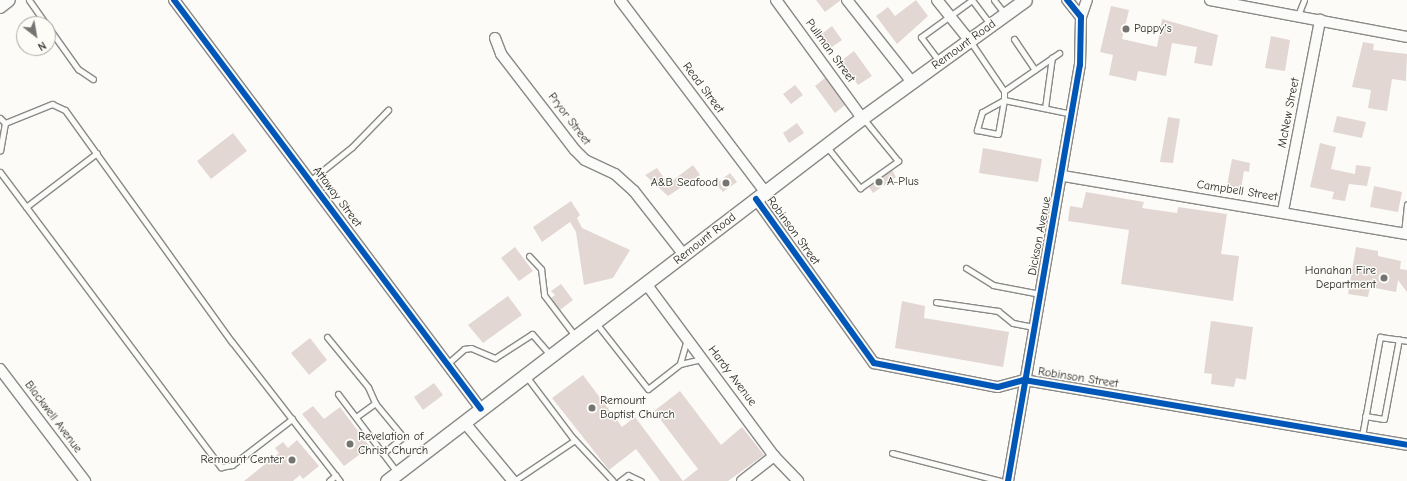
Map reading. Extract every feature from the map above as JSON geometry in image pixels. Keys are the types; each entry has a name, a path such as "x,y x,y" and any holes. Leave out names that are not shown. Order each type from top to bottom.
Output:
{"main road":[{"name":"Remount Road","path":"387,481 465,423 525,375 596,323 862,118 1025,0"}],"street":[{"path":"0,7 9,0"},
{"name":"Attaway Street","path":"174,0 311,180 481,409"},
{"name":"Read Street","path":"620,0 761,195"},
{"name":"Pullman Street","path":"776,0 862,118"},
{"path":"847,0 912,82"},
{"path":"938,0 970,41"},
{"path":"1067,0 1081,17"},
{"name":"Dickson Avenue","path":"1008,481 1024,380 1063,176 1080,65 1081,17 1087,0"},
{"path":"1210,0 1298,15 1407,37"},
{"path":"1259,0 1266,9"},
{"name":"McNew Street","path":"1283,211 1320,20"},
{"name":"Pryor Street","path":"494,38 501,54 575,150 585,160 615,174 634,191 684,255"},
{"name":"Campbell Street","path":"1063,176 1283,211 1405,233"},
{"name":"Robinson Street","path":"761,195 874,363 998,387 1024,380 1362,436 1407,445"},
{"name":"Hardy Avenue","path":"647,284 774,456 798,481"},
{"name":"Blackwell Avenue","path":"0,369 85,481"},
{"path":"465,423 514,481"},
{"path":"742,481 774,456"}],"lane":[{"path":"29,0 40,16"},
{"path":"940,63 921,37 972,0 991,26"},
{"path":"994,0 1006,15"},
{"path":"1298,15 1304,0"},
{"path":"56,38 78,69 93,79"},
{"path":"1014,39 1035,70"},
{"path":"970,41 1004,91 1004,100 998,134 978,130 982,112 1004,100 1072,114"},
{"path":"1004,91 1059,53"},
{"path":"1045,108 1052,58"},
{"path":"5,123 52,104 65,110 292,419 340,481"},
{"path":"311,180 352,147 388,110"},
{"path":"0,118 5,123"},
{"path":"826,146 860,188 898,161 862,118"},
{"path":"0,151 5,123"},
{"path":"26,208 97,153"},
{"path":"0,172 221,467 232,465 292,419"},
{"path":"1405,233 1407,204"},
{"path":"529,256 541,269 544,295 576,338"},
{"path":"966,268 993,285 1040,294"},
{"path":"936,302 998,311 1013,322 1034,326"},
{"path":"596,323 648,389 680,364 703,359"},
{"path":"447,364 464,349 472,348 495,358 532,334 552,356"},
{"path":"1362,436 1380,337 1407,341"},
{"path":"327,338 368,387 375,403 403,437 383,453"},
{"path":"680,364 687,338"},
{"path":"1365,416 1384,419 1399,340"},
{"path":"525,375 575,440 613,481"},
{"path":"338,394 398,472"},
{"path":"356,417 375,403"},
{"path":"514,481 575,440"},
{"path":"892,453 1000,481"},
{"path":"329,481 336,475"},
{"path":"620,481 628,475 641,481"}],"building":[{"path":"816,0 841,0 825,12"},
{"path":"916,0 928,16 897,44 876,16 888,7 895,16"},
{"path":"1111,6 1129,10 1122,39 1157,47 1162,19 1218,35 1212,66 1194,63 1197,47 1172,43 1166,76 1138,71 1136,81 1109,75 1113,55 1100,52"},
{"path":"832,26 842,40 829,49 819,36"},
{"path":"1271,36 1290,40 1285,71 1265,68"},
{"path":"1363,42 1374,44 1373,50 1407,54 1406,81 1392,79 1387,111 1368,108 1371,90 1352,87"},
{"path":"854,51 872,76 858,85 841,61"},
{"path":"825,78 845,105 835,113 815,86"},
{"path":"795,85 803,95 791,104 783,94"},
{"path":"1337,116 1366,122 1362,138 1333,132"},
{"path":"1168,117 1180,119 1173,163 1160,162"},
{"path":"797,123 804,133 789,143 783,133"},
{"path":"233,133 247,151 211,179 197,161"},
{"path":"1320,143 1336,147 1331,169 1355,174 1356,165 1371,167 1367,186 1349,184 1345,201 1332,199 1334,192 1310,187"},
{"path":"983,148 1042,159 1038,182 979,173"},
{"path":"1232,159 1250,163 1249,172 1244,171 1241,189 1227,186"},
{"path":"693,165 700,175 668,196 645,175 657,168 668,184"},
{"path":"892,170 896,177 873,193 869,187"},
{"name":"A&B Seafood","path":"730,173 737,182 723,192 716,184"},
{"path":"1374,186 1402,192 1398,212 1370,207"},
{"path":"1086,192 1144,202 1142,208 1177,213 1178,207 1227,214 1221,254 1239,256 1233,301 1121,284 1129,230 1068,221 1070,206 1082,208"},
{"path":"571,201 580,215 577,218 582,228 630,250 613,278 584,285 576,232 570,222 542,242 533,227"},
{"path":"515,247 533,271 519,281 501,258"},
{"path":"1356,247 1378,251 1378,256 1401,261 1400,269 1407,270 1407,292 1398,280 1396,292 1370,287 1368,297 1348,294"},
{"path":"561,284 573,300 560,310 551,298 555,295 551,291"},
{"path":"508,296 522,315 483,343 468,325"},
{"path":"902,301 925,306 924,318 1009,332 1003,367 895,348"},
{"path":"1211,321 1253,327 1246,380 1236,378 1234,387 1211,384 1212,374 1204,373"},
{"path":"310,338 327,360 309,375 291,353"},
{"name":"Remount Baptist Church","path":"583,375 622,427 635,417 683,481 660,481 636,449 609,470 552,398"},
{"path":"434,383 443,395 423,410 414,397"},
{"path":"680,391 721,445 742,427 764,455 728,481 683,481 698,469 654,411"},
{"name":"Revelation of Christ Church","path":"313,406 324,419 340,407 370,447 344,466 302,414"},
{"name":"Remount Center","path":"297,440 319,466 303,479 300,475 293,481 244,481 279,453 275,448 283,442 288,448"}],"cycle path":[{"path":"174,0 481,409"},
{"path":"1008,481 1080,65 1081,17 1067,0"},
{"path":"756,199 874,363 998,387 1024,380 1407,445"}],"place":[{"name":"Pappy's","path":"1126,29"},
{"name":"A-Plus","path":"879,182"},
{"name":"A&B Seafood","path":"726,183"},
{"name":"Hanahan Fire Department","path":"1384,278"},
{"name":"Remount Baptist Church","path":"592,408"},
{"name":"Revelation of Christ Church","path":"350,444"},
{"name":"Remount Center","path":"292,460"}]}
